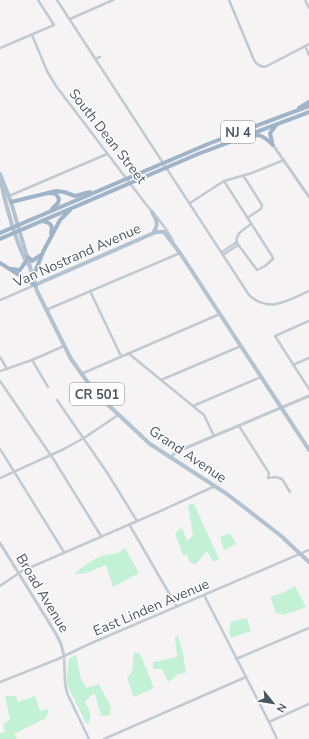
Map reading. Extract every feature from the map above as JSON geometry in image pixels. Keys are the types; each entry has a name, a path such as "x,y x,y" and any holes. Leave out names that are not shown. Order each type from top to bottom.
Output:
{"highway":[{"path":"291,112 309,102"},
{"name":"NJ 4","path":"0,233 235,133 309,106"},
{"name":"NJ 4","path":"0,238 228,141 309,112"},
{"path":"273,145 270,133 278,123"},
{"path":"228,141 241,140 258,135 264,137 273,145"},
{"path":"11,202 52,191 59,191 75,196 101,190"},
{"path":"48,193 56,194 59,199 58,203 50,211"},
{"path":"49,239 61,218 75,206"},
{"path":"33,277 52,231 52,226 49,223 41,221"},
{"path":"10,269 20,270 27,261 32,261 39,258 44,252"},
{"path":"0,264 35,285"}],"main road":[{"name":"Grand Avenue","path":"1,175 5,198 21,252 27,261"},
{"name":"Grand Avenue","path":"5,198 11,202 27,261 35,285 46,310 64,346 81,374 96,393 150,444 215,486 276,531 309,562"},
{"path":"152,212 157,224 157,228 152,234"},
{"name":"Van Nostrand Avenue","path":"35,285 152,234 164,232"},
{"name":"South Dean Street","path":"164,232 180,253 309,450"}],"street":[{"path":"0,48 54,25 38,0"},
{"path":"58,0 250,294 260,302 268,305 278,304 309,291"},
{"path":"70,19 113,0"},
{"path":"229,0 254,60 258,65 262,67 267,66 309,44"},
{"path":"305,0 309,8"},
{"name":"South Dean Street","path":"32,35 47,71 56,86 152,212 160,219 169,231 175,246"},
{"path":"305,46 309,55"},
{"path":"96,59 100,57"},
{"path":"273,145 309,197"},
{"path":"5,198 107,154"},
{"path":"190,203 224,182 284,160"},
{"path":"243,175 262,205 261,209 247,218"},
{"path":"224,182 272,256 273,259 265,266 256,270 238,244 238,235 251,224"},
{"path":"223,253 238,244"},
{"path":"46,310 180,253"},
{"name":"Van Nostrand Avenue","path":"0,300 35,285"},
{"path":"90,291 121,356"},
{"path":"81,374 220,314"},
{"path":"309,321 275,336 309,389"},
{"path":"0,371 32,360 64,346"},
{"path":"161,380 240,346"},
{"path":"128,353 206,417 214,436"},
{"path":"0,357 7,368"},
{"path":"293,365 309,358"},
{"path":"32,360 48,387"},
{"path":"193,406 261,377"},
{"path":"0,381 50,455 101,536"},
{"path":"170,458 176,452 308,396"},
{"path":"57,400 108,474 137,521"},
{"path":"0,478 64,450 118,415"},
{"path":"239,426 269,473 268,478 276,477 282,479 290,492"},
{"path":"0,449 64,552"},
{"path":"0,586 18,573 215,486"},
{"path":"129,524 177,607"},
{"name":"Broad Avenue","path":"0,543 58,638 64,656"},
{"name":"East Linden Avenue","path":"0,682 64,656 309,550"},
{"path":"204,595 269,722 276,739"},
{"path":"236,659 309,628"},
{"path":"64,656 67,693 89,739"},
{"path":"104,739 246,677"},
{"path":"269,722 309,704"}],"green space":[{"path":"194,504 219,559 213,562 207,551 196,564 190,563 187,555 183,555 175,533 182,528 187,541 193,536 188,505"},
{"path":"230,533 236,544 224,550 220,537"},
{"path":"125,548 139,573 113,587 106,565 86,573 74,574 96,558 117,553"},
{"path":"295,586 306,607 283,615 276,613 270,597"},
{"path":"247,618 251,631 231,638 229,633 231,622"},
{"path":"178,636 183,653 186,673 178,674 168,682 162,669 153,669 153,662 177,657 175,638"},
{"path":"134,652 140,654 154,688 134,697 127,678 132,672"},
{"path":"76,655 81,679 86,688 99,684 111,707 110,715 101,716 95,694 91,695 85,702 90,717 87,725 66,683 69,659"},
{"path":"5,696 16,696 18,702 35,696 40,711 49,709 46,718 14,734 17,739 0,739 0,733 5,732 3,725 10,719"}]}
